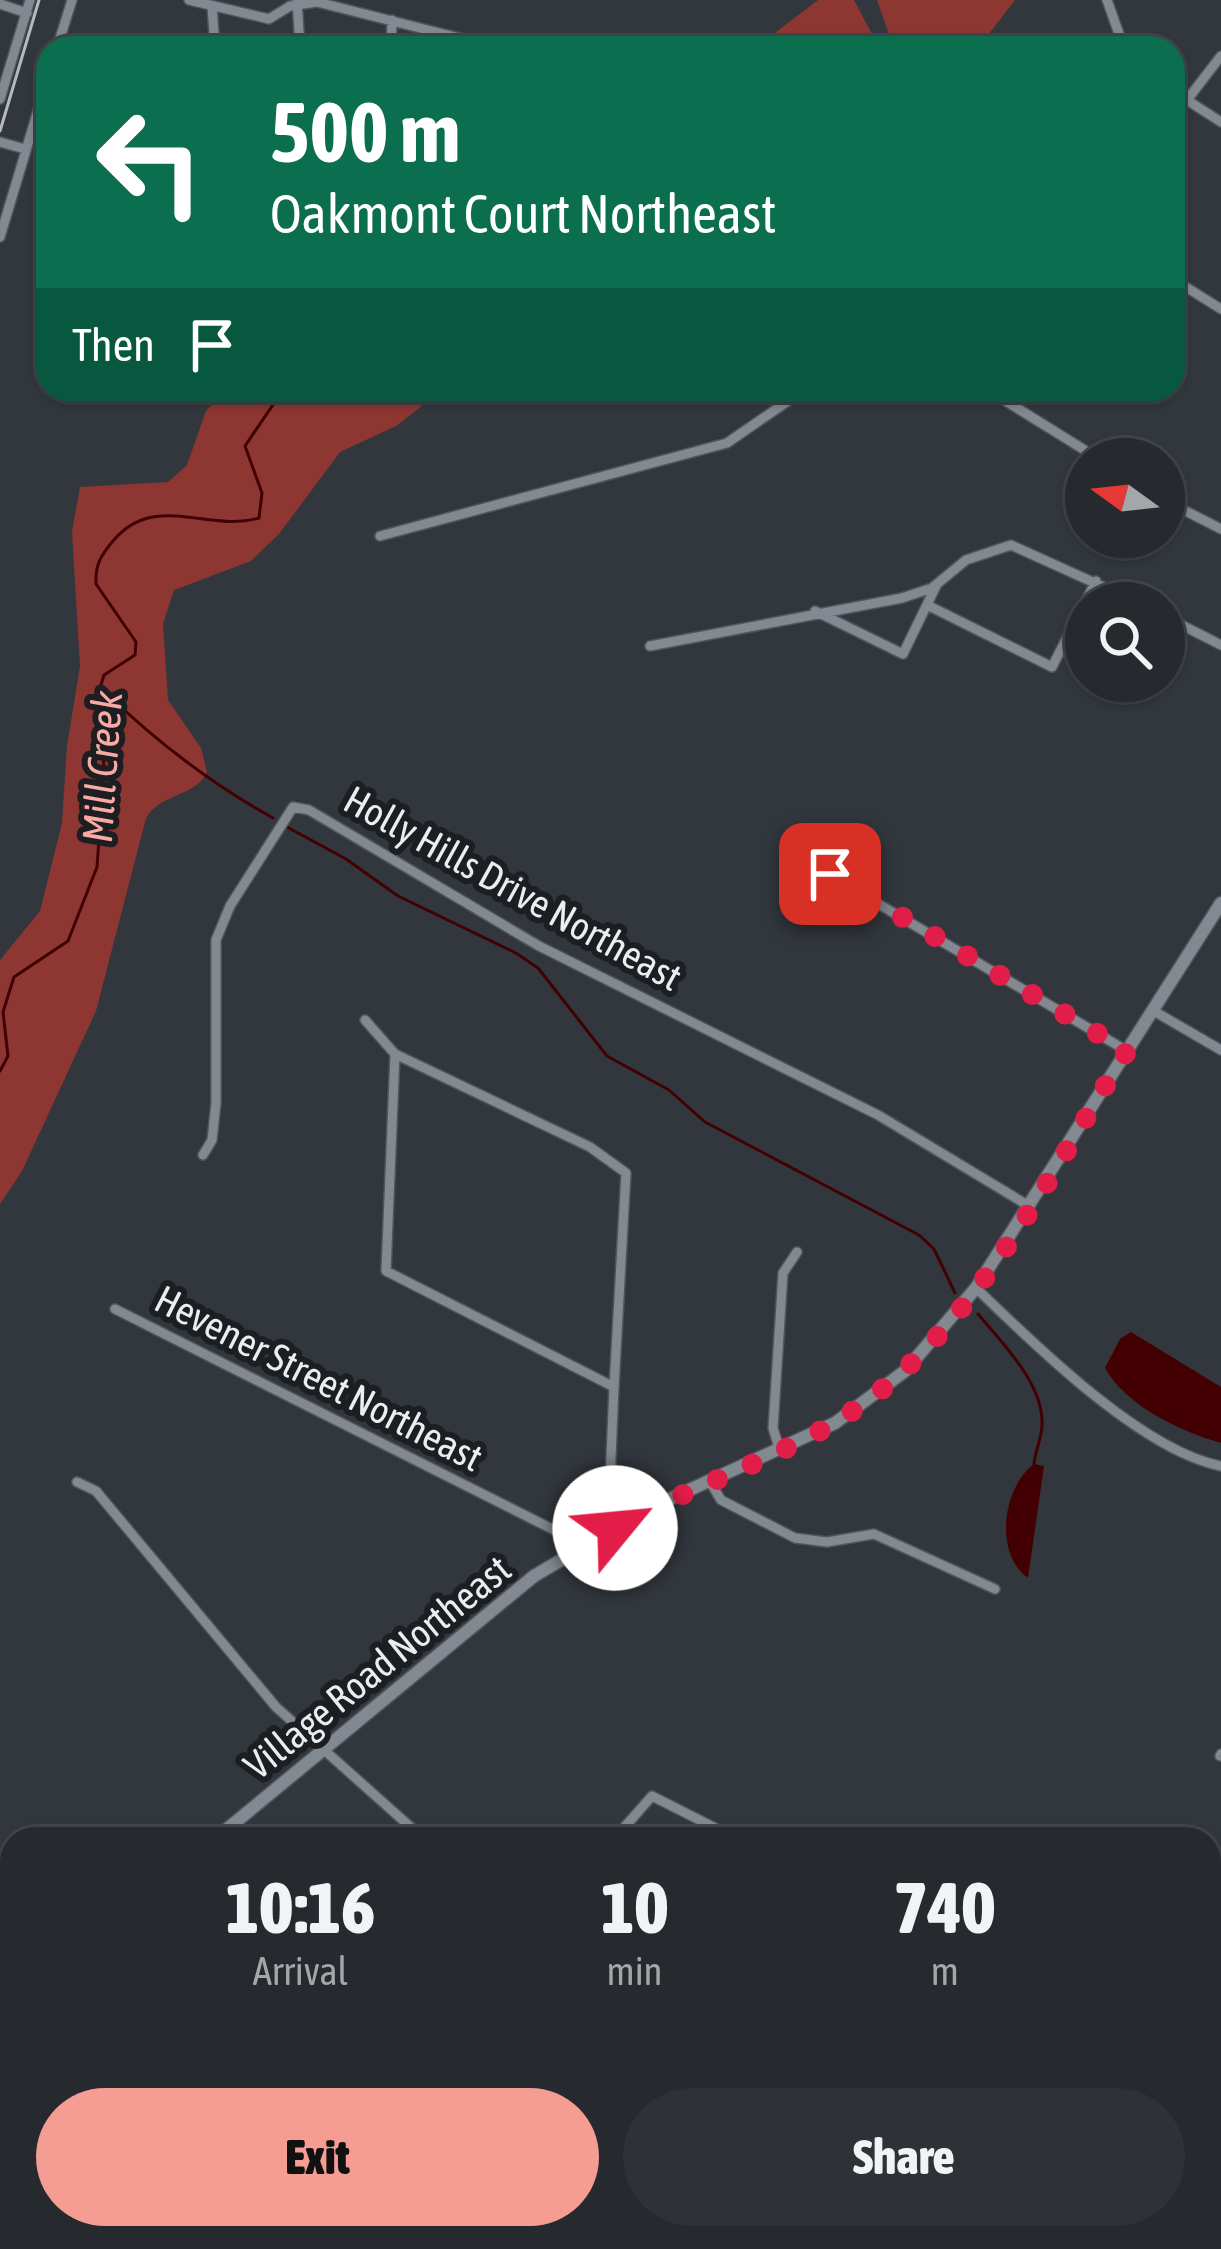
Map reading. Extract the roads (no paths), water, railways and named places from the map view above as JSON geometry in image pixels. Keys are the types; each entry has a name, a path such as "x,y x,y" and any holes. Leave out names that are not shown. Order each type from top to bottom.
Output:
{"main road":[{"name":"Village Road Northeast","path":"229,1827 464,1630 584,1545 709,1480 835,1423 905,1371 976,1288 1221,903"}],"street":[{"path":"0,98 30,0"},
{"path":"61,36 72,0"},
{"path":"189,0 269,19 298,2 317,2 453,36"},
{"path":"1107,0 1120,36"},
{"path":"298,2 299,36"},
{"path":"0,4 26,13"},
{"path":"212,6 214,36"},
{"path":"391,36 392,20"},
{"path":"1221,56 1187,100 1221,122"},
{"path":"0,237 36,116"},
{"path":"0,142 26,149"},
{"path":"1185,286 1221,309"},
{"path":"380,536 727,442 786,402"},
{"path":"1007,402 1065,438"},
{"path":"1185,511 1221,529"},
{"path":"650,646 902,598 937,584 966,560 1011,545 1096,581 1052,667 927,605"},
{"path":"815,611 903,654 937,584"},
{"path":"1185,627 1221,645"},
{"name":"Holly Hills Drive Northeast","path":"202,1155 212,1140 216,1103 216,940 230,906 293,807 310,810 539,946 878,1115 1029,1206"},
{"path":"794,854 1127,1051"},
{"path":"1152,1010 1221,1050"},
{"path":"365,1020 395,1054 590,1147 626,1173 609,1503 615,1528"},
{"path":"395,1054 390,1068 386,1270 614,1387"},
{"path":"778,1448 773,1428 784,1273 796,1252"},
{"path":"976,1288 1048,1358 1116,1408 1188,1455 1221,1466"},
{"name":"Hevener Street Northeast","path":"116,1310 584,1545"},
{"path":"709,1480 721,1500 795,1538 827,1542 874,1534 995,1589"},
{"path":"77,1482 96,1491 276,1707 411,1827"},
{"path":"625,1827 652,1796 713,1827"}],"waterway":[{"name":"Mill Creek","path":"0,1071 8,1056 3,1012 14,977 68,941 97,867 104,770 100,688 104,675 135,655 136,642 96,584 100,561 129,526 146,518 259,518 262,493 245,446 275,402"},
{"path":"102,689 183,760 273,818"},
{"path":"287,827 346,859 398,896 538,968 607,1056 669,1090 705,1122 919,1235 934,1249 955,1293"},
{"path":"978,1314 1020,1365 1036,1394 1042,1425 1034,1464"}],"railway":[{"path":"0,131 39,0"}]}
